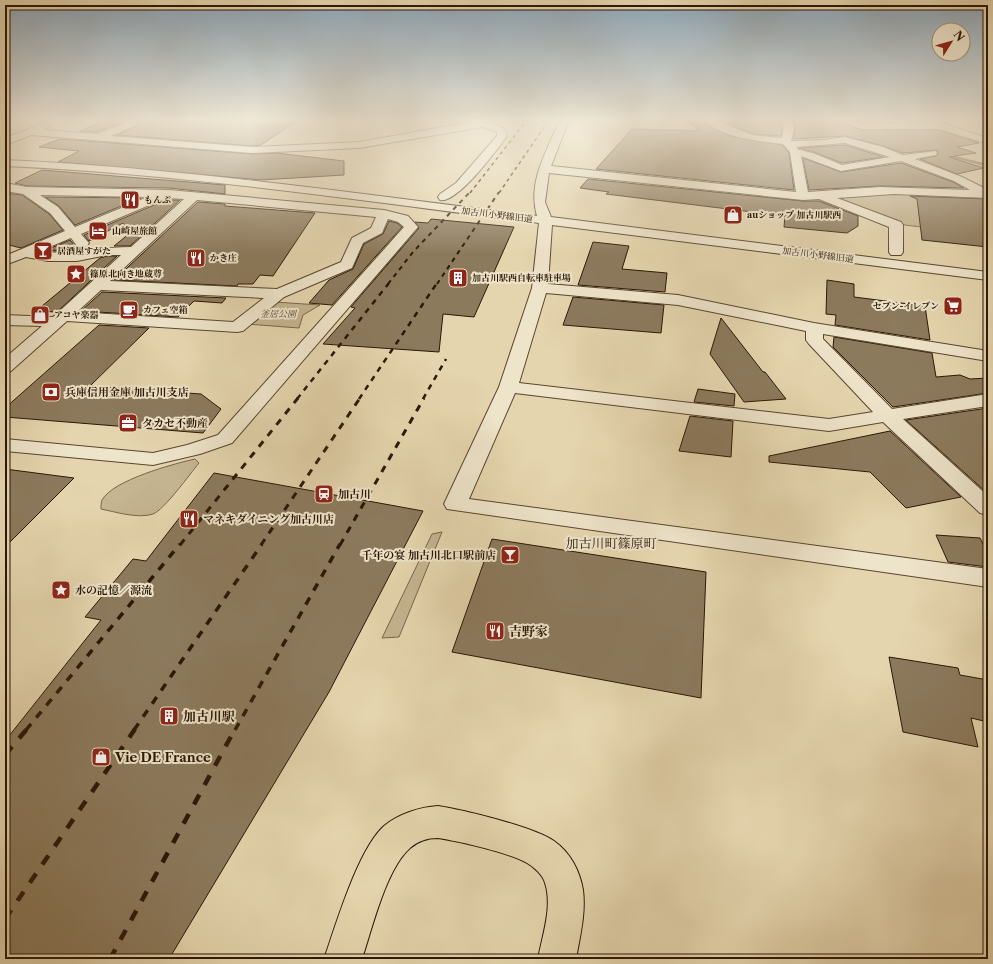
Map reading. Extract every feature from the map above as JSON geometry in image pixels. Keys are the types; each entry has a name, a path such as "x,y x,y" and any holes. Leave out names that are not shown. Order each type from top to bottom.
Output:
{"main road":[{"path":"343,959 381,857 396,839 412,828 427,823 440,822 512,841 539,851 557,867 564,882 566,897 557,959"}],"street":[{"name":"加古川小野線旧道","path":"49,165 93,167 200,177 544,215 755,234"},
{"name":"加古川小野線旧道","path":"159,165 444,197 544,215 988,276"},
{"path":"444,197 460,185 477,165"},
{"path":"546,165 539,202 544,215 540,288 508,387 456,504 988,578"},
{"path":"796,165 803,196"},
{"path":"834,165 841,168 861,165"},
{"path":"918,165 958,179 987,194"},
{"path":"544,169 803,196 823,196 882,191 987,194"},
{"path":"958,179 972,175"},
{"path":"5,187 27,191 166,194 384,214 403,219 411,228 225,439 193,450 153,459 5,445"},
{"path":"27,191 54,210 82,243 107,252"},
{"path":"5,261 166,194"},
{"path":"5,367 98,285 194,196"},
{"path":"823,196 896,225 896,252"},
{"path":"5,320 60,319 237,326 279,294 347,265 357,241 377,230 384,214"},
{"path":"881,250 912,253"},
{"path":"5,253 25,253 48,257 77,257 107,252 135,251"},
{"path":"98,285 279,294"},
{"path":"540,288 678,300 814,328 988,356"},
{"path":"814,328 815,340 888,416 987,506"},
{"path":"508,387 828,425 988,400"}],"green space":[{"path":"880,194 939,195 943,198 965,198 977,209 969,233 905,225 840,199 841,196"},
{"name":"釜居公園","path":"274,302 320,305 303,315 299,328 246,324"},
{"path":"195,459 199,463 164,506 153,514 141,516 101,509 102,500 108,493 118,486 144,474"},
{"path":"442,532 399,637 382,638 432,534"}],"building":[{"path":"92,165 344,165 344,175 261,180"},
{"path":"600,165 791,165 794,190 596,169"},
{"path":"804,165 822,165 841,172 888,165 906,165 953,182 964,188 880,186 809,190"},
{"path":"935,165 974,165 984,168 957,174"},
{"path":"42,170 225,185 225,194 169,188 27,186 15,183"},
{"path":"588,179 803,201 819,201 858,216 858,226 847,233 784,227 785,216 606,194 609,192 580,188"},
{"path":"5,193 22,195 49,214 63,230 21,248 5,244"},
{"path":"910,196 988,199 988,247 922,240 917,199"},
{"path":"45,197 141,198 75,225 59,206"},
{"path":"166,200 180,200 130,246 114,246 130,233 123,223 89,241 84,235"},
{"path":"198,202 225,204 225,206 315,213 273,276 260,275 253,284 238,284 237,286 114,280"},
{"name":"加古川駅西自転車駐車場","path":"431,219 514,227 474,317 443,314 439,352 323,344 355,308 351,307 419,228 415,222 428,223"},
{"path":"389,221 397,223 402,227 332,305 309,303 329,280 353,269 364,244 383,234"},
{"path":"70,240 76,247 70,251 46,250"},
{"path":"593,242 629,246 622,269 667,273 665,292 578,285"},
{"path":"117,256 57,312 36,311 100,258"},
{"path":"827,280 854,284 854,297 925,306 930,340 835,325 836,315 826,314"},
{"path":"102,292 226,298 222,303 194,301 178,317 81,311"},
{"path":"573,297 664,305 661,333 563,325"},
{"path":"721,318 786,399 744,402 710,354"},
{"path":"99,325 149,328 90,386 201,394 221,409 203,433 5,417 5,408"},
{"path":"834,337 932,353 936,377 960,375 970,379 988,378 988,393 893,407 833,347"},
{"path":"698,389 735,394 734,406 694,402"},
{"path":"988,408 988,491 986,492 906,420"},
{"path":"690,416 733,421 731,457 679,451"},
{"path":"890,431 961,497 906,508 870,472 769,462 769,456"},
{"path":"5,469 74,478 5,547"},
{"name":"加古川駅","path":"214,473 423,511 329,692 169,959 5,959 5,741 101,620 85,617 133,559 146,561"},
{"path":"936,535 980,538 988,554 988,567 948,562"},
{"path":"492,539 706,572 701,698 452,652"},
{"path":"889,657 958,668 960,675 988,680 988,722 971,718 978,747 903,732"}],"railway":[{"path":"470,193 492,165"},
{"path":"499,193 518,165"},
{"path":"388,284 413,252 470,192"},
{"path":"437,284 499,192"},
{"path":"297,399 389,283"},
{"path":"359,399 437,283"},
{"path":"423,399 446,359"},
{"path":"180,545 298,398"},
{"path":"261,545 360,398"},
{"path":"340,545 424,398"},
{"path":"26,730 180,544"},
{"path":"134,730 262,544"},
{"path":"235,730 340,544"},
{"path":"5,755 27,729"},
{"path":"5,919 135,729"},
{"path":"110,959 235,729"}],"place":[{"name":"もんぷ","path":"130,200"},
{"name":"auショップ 加古川駅西","path":"733,215"},
{"name":"山崎屋旅館","path":"98,231"},
{"name":"居酒屋すがた","path":"43,251"},
{"name":"かき庄","path":"196,258"},
{"name":"篠原北向き地蔵尊","path":"76,274"},
{"name":"加古川駅西自転車駐車場","path":"458,278"},
{"name":"セブン-イレブン","path":"953,306"},
{"name":"カフェ空箱","path":"129,310"},
{"name":"アコヤ楽器","path":"40,315"},
{"name":"兵庫信用金庫 加古川支店","path":"51,392"},
{"name":"タカセ不動産","path":"128,423"},
{"name":"加古川","path":"324,494"},
{"name":"マネキダイニング加古川店","path":"189,519"},
{"name":"千年の宴 加古川北口駅前店","path":"510,555"},
{"name":"水の記憶／源流","path":"61,590"},
{"name":"吉野家","path":"495,631"},
{"name":"加古川駅","path":"169,716"},
{"name":"Vie DE France","path":"101,757"}],"district":[{"name":"加古川町篠原町","path":"611,543"}]}
